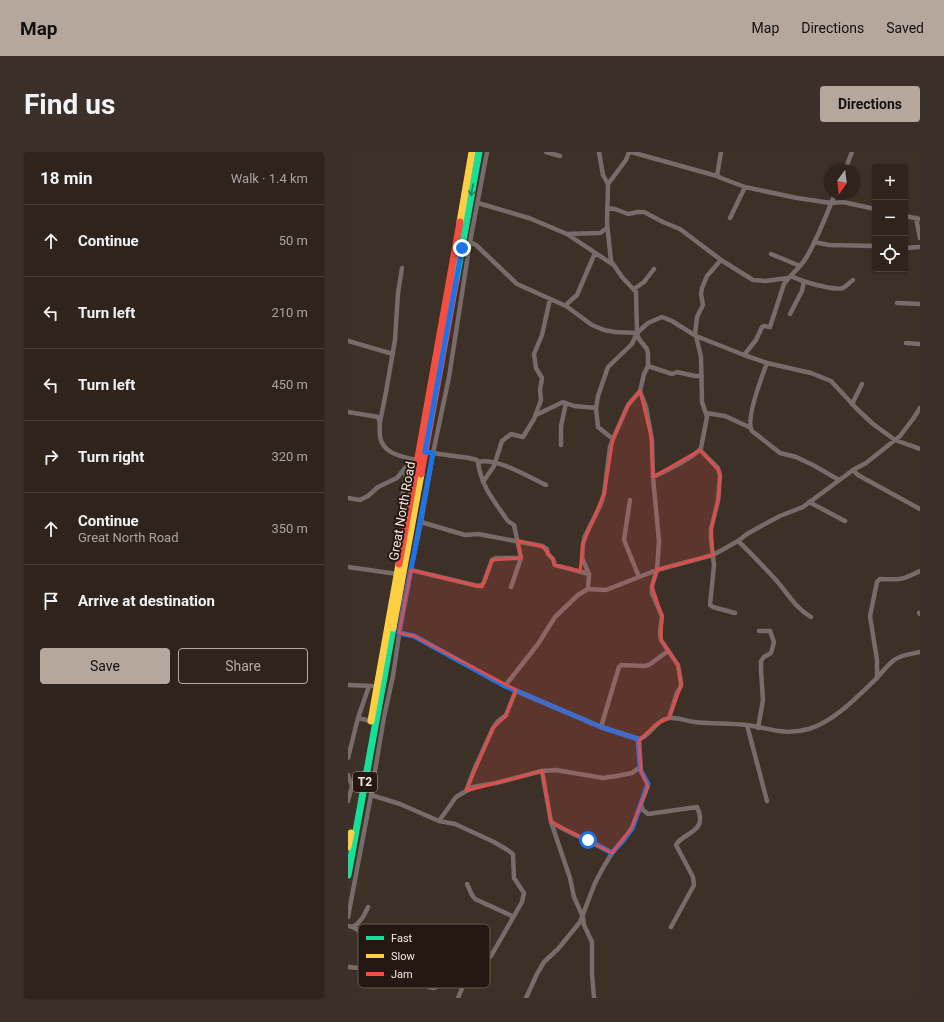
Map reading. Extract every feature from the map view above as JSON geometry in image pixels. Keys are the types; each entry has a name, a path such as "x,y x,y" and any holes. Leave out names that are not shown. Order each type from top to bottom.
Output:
{"main road":[{"name":"Great North Road","path":"348,847 355,787 371,721 373,686 397,574 472,152"},
{"name":"Great North Road","path":"348,875 479,152"}],"street":[{"path":"348,917 384,717 393,676 399,633 449,377 486,152"},
{"path":"546,152 560,156"},
{"path":"599,152 603,175 608,184 607,228 612,264"},
{"path":"608,184 626,160 630,152 717,176 744,187 831,204 843,202 872,208"},
{"path":"717,176 722,152"},
{"path":"847,164 852,152"},
{"path":"730,218 744,187"},
{"path":"744,355 756,340 762,327 770,327 784,284 800,266 814,242 833,200"},
{"path":"478,203 528,218 567,234 612,264 634,289 636,294 637,333 639,339 647,349 648,366 644,374 640,391 628,405 610,447 604,494 585,536 582,558 589,574 588,590"},
{"path":"607,208 615,209 628,214 644,212 663,222 680,228 721,260 753,280 766,281 789,277 838,289 845,287 853,280"},
{"path":"908,217 918,219 920,238"},
{"path":"567,234 600,233 607,228"},
{"path":"470,242 476,245 517,284 566,306 592,325 614,332 637,333"},
{"path":"814,242 829,245 872,246"},
{"path":"908,248 920,247"},
{"path":"566,306 577,295 595,253"},
{"path":"771,254 800,266"},
{"path":"653,477 674,467 700,450 706,413 702,402 701,357 695,335 697,317 703,306 701,294 702,288 707,276 721,260"},
{"path":"402,268 393,354 380,422 380,436 381,442 385,447 396,455 417,460"},
{"path":"634,289 644,282 654,269"},
{"path":"790,314 802,291 804,281"},
{"path":"482,482 495,463 500,445 511,434 523,437 536,415 541,400 540,390 542,378 536,368 534,352 542,335 550,299"},
{"path":"897,303 920,304"},
{"path":"613,439 598,427 596,408 598,396 608,367 632,344 637,333 648,323 662,318 672,321 695,335 744,355 767,363 812,373 831,381 873,424 895,440 920,449"},
{"path":"348,341 393,354"},
{"path":"906,343 920,344"},
{"path":"749,427 756,392 767,363"},
{"path":"648,366 672,374 677,372 702,376"},
{"path":"852,404 862,384"},
{"path":"640,391 646,407 651,436 653,477 660,541 657,570 652,586 652,592 662,616 660,634 661,640 678,665 681,682 681,686 677,693 669,718"},
{"path":"536,415 561,403 596,408"},
{"path":"560,445 561,424 566,403"},
{"path":"505,686 538,644 555,618 578,595 588,590 606,590 657,570 713,555 763,525 780,516 803,507 853,470 866,463 900,436 920,408"},
{"path":"348,412 374,416 379,419 380,422"},
{"path":"706,413 725,416 749,427 754,434 780,453 808,462 839,480"},
{"path":"700,450 720,472 719,497 711,529 714,565 710,605 735,613"},
{"path":"425,452 469,458 477,460 478,462 483,461 495,463 506,466 546,485"},
{"path":"408,458 401,507 409,508"},
{"path":"478,462 482,482 508,521 514,525 521,558 511,587"},
{"path":"348,498 360,500 368,496 378,487 397,478 406,467"},
{"path":"853,470 858,475 920,509"},
{"path":"630,500 624,540 640,577"},
{"path":"809,502 846,521"},
{"path":"421,522 465,535 478,534 542,546 547,549 548,554 556,565 589,574"},
{"path":"738,541 775,579 796,605 804,613 811,617"},
{"path":"411,570 478,586 482,585 492,560 496,558 521,558"},
{"path":"348,567 397,574"},
{"path":"877,678 877,660 870,616 877,582 880,579 906,579 920,571"},
{"path":"758,728 763,700 761,661 764,657 771,653 774,642 770,631 759,631"},
{"path":"399,633 414,636 505,686 601,727 638,739 647,735 655,725 662,720 669,718 704,723 746,725 772,731 795,732 820,724 836,715 877,678 894,660 907,654 920,652"},
{"path":"601,727 619,667 621,665 649,665 668,651"},
{"path":"348,686 373,686 358,718 348,758"},
{"path":"466,791 493,728 498,721 506,715 516,690"},
{"path":"358,718 371,721"},
{"path":"746,725 767,802"},
{"path":"526,998 544,962 573,932 583,917 595,883 612,853 632,829 648,784 640,767 638,739"},
{"path":"439,821 456,797 473,787 496,783 542,771 556,770 603,778 632,772 640,767"},
{"path":"542,771 551,822 570,878 574,897 592,942 594,998"},
{"path":"348,775 355,787 348,801"},
{"path":"371,795 400,804 439,821 455,824 494,842 513,854 514,878 524,893 522,902 512,916 510,924 501,941 490,957"},
{"path":"641,804 642,810 648,814 697,807 698,810 699,821 696,828 691,834 678,841 676,844 693,877 694,885 671,927"},
{"path":"551,822 573,835 588,840 612,853"},
{"path":"467,884 475,899 512,916"},
{"path":"350,927 362,920 368,907"},
{"path":"348,967 358,968"},
{"path":"458,998 462,988"}],"highlighted area":[{"path":"640,391 651,436 653,477 700,450 720,472 719,497 711,529 713,555 657,570 652,586 662,616 661,640 678,665 681,686 669,718 655,725 639,741 641,771 648,787 631,829 612,853 551,822 542,771 466,791 493,728 506,716 516,690 414,636 399,633 411,570 482,587 492,560 521,558 518,541 542,546 553,559 554,565 580,571 583,544 604,494 613,439 628,405"}],"traffic: fast":[{"path":"456,280 479,152"},
{"path":"348,875 393,628"}],"traffic: slow":[{"path":"460,222 472,152"},
{"path":"393,628 421,474"},
{"path":"371,721 399,564"},
{"path":"348,847 351,833"}],"traffic: jam":[{"path":"399,564 460,222"},
{"path":"421,474 456,280"}],"route":[{"path":"462,248 425,452 433,453 399,633 414,636 505,686 601,727 638,739 640,767 648,784 632,829 612,853 588,840"}]}
